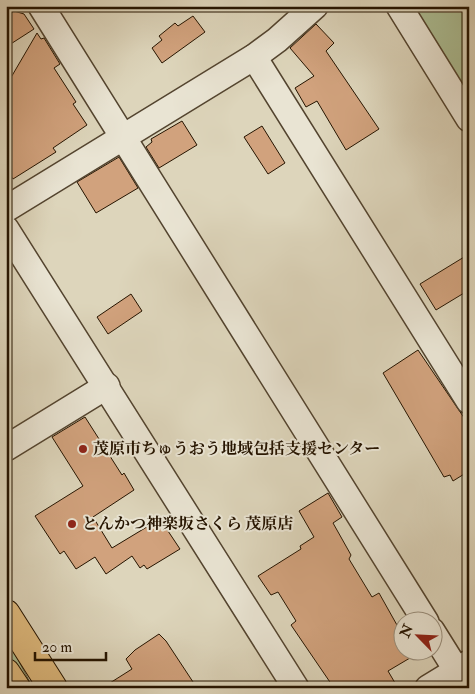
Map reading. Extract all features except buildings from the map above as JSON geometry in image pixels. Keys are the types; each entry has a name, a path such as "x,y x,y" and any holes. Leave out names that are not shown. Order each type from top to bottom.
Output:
{"highway":[{"path":"6,614 53,688"},
{"path":"6,673 16,688"}],"street":[{"path":"41,6 420,612"},
{"path":"6,209 122,136 254,57 277,40 315,6"},
{"path":"399,6 469,119"},
{"path":"254,57 469,402"},
{"path":"6,229 107,386 296,688"},
{"path":"6,448 107,386"},
{"path":"428,688 463,667 442,643"}],"green space":[{"path":"410,6 469,6 469,100"},
{"path":"6,637 33,688 29,688 6,651"}],"place":[{"name":"茂原市ちゅうおう地域包括支援センター","path":"83,449"},
{"name":"とんかつ神楽坂さくら 茂原店","path":"72,524"}]}
